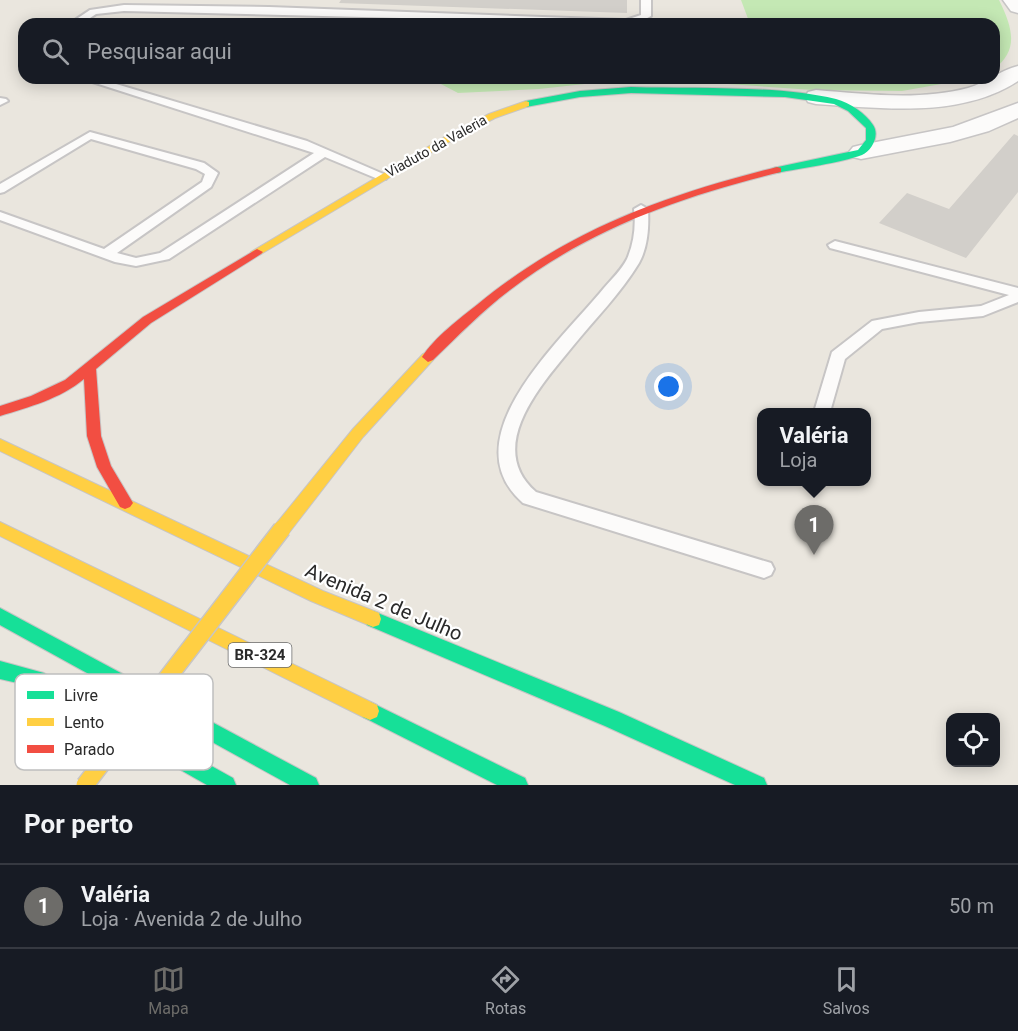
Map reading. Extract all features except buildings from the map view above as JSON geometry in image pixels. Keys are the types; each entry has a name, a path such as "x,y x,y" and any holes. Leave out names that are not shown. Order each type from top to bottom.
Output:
{"main road":[{"name":"Viaduto da Valeria","path":"0,411 39,398 67,385 90,369 145,322 382,176 489,116 539,101 578,94 645,89 816,97 850,109 863,118 873,135 871,143 861,152"},
{"path":"171,674 350,443 450,332 502,288 549,256 641,209 740,177 861,152"},
{"path":"90,369 94,436 104,467 125,503"},
{"name":"Avenida 2 de Julho","path":"0,446 125,503 317,596 612,719 757,785"},
{"name":"BR-324","path":"0,529 518,785"},
{"path":"0,616 106,674"},
{"path":"0,670 17,674"},
{"path":"213,732 309,785"},
{"path":"85,785 97,770"},
{"path":"199,770 226,785"}],"street":[{"path":"1012,0 1018,8"},
{"path":"1000,80 1018,72"},
{"path":"816,97 891,102 940,99 992,84"},
{"path":"861,152 925,141 969,130 996,121 1018,110"}],"lane":[{"path":"269,10 276,0"},
{"path":"642,18 646,16 646,0"},
{"path":"84,18 93,12 111,9 269,10 489,18"},
{"path":"106,84 303,144 382,176"},
{"path":"0,189 90,135 200,166 212,173 207,184 106,254"},
{"path":"0,216 106,254 136,262 164,256 324,153"},
{"path":"641,209 643,226 641,240 633,261 536,381 517,411 507,448 507,470 518,489 530,498 764,569"},
{"path":"835,245 1018,295"},
{"path":"823,408 838,356 877,326 919,317 983,311 1018,295"}],"green space":[{"path":"741,0 999,0 1008,21 1011,39 1007,55 1000,64 1000,18 748,18"},
{"path":"441,84 585,84 539,89 458,93"},
{"path":"727,84 941,84 902,91 813,90"}],"traffic: fast":[{"path":"526,104 580,94 631,90 785,94 836,102 851,109 871,128 871,140 861,152 777,170"},
{"path":"0,616 106,674"},
{"path":"373,619 612,719 757,785"},
{"path":"0,670 17,674"},
{"path":"370,711 518,785"},
{"path":"213,732 309,785"},
{"path":"199,770 226,785"}],"traffic: slow":[{"path":"257,252 446,140 492,116 526,104"},
{"path":"282,529 358,433 428,357"},
{"path":"0,445 317,596 373,619"},
{"path":"0,529 370,711"},
{"path":"170,674 282,529"},
{"path":"85,785 97,770"}],"traffic: jam":[{"path":"428,357 466,320 506,287 546,259 588,235 631,215 677,198 777,170"},
{"path":"0,411 36,400 70,383 147,320 257,252"},
{"path":"90,369 94,436 104,467 125,503"}],"place":[{"name":"Valéria","path":"814,555"}]}
